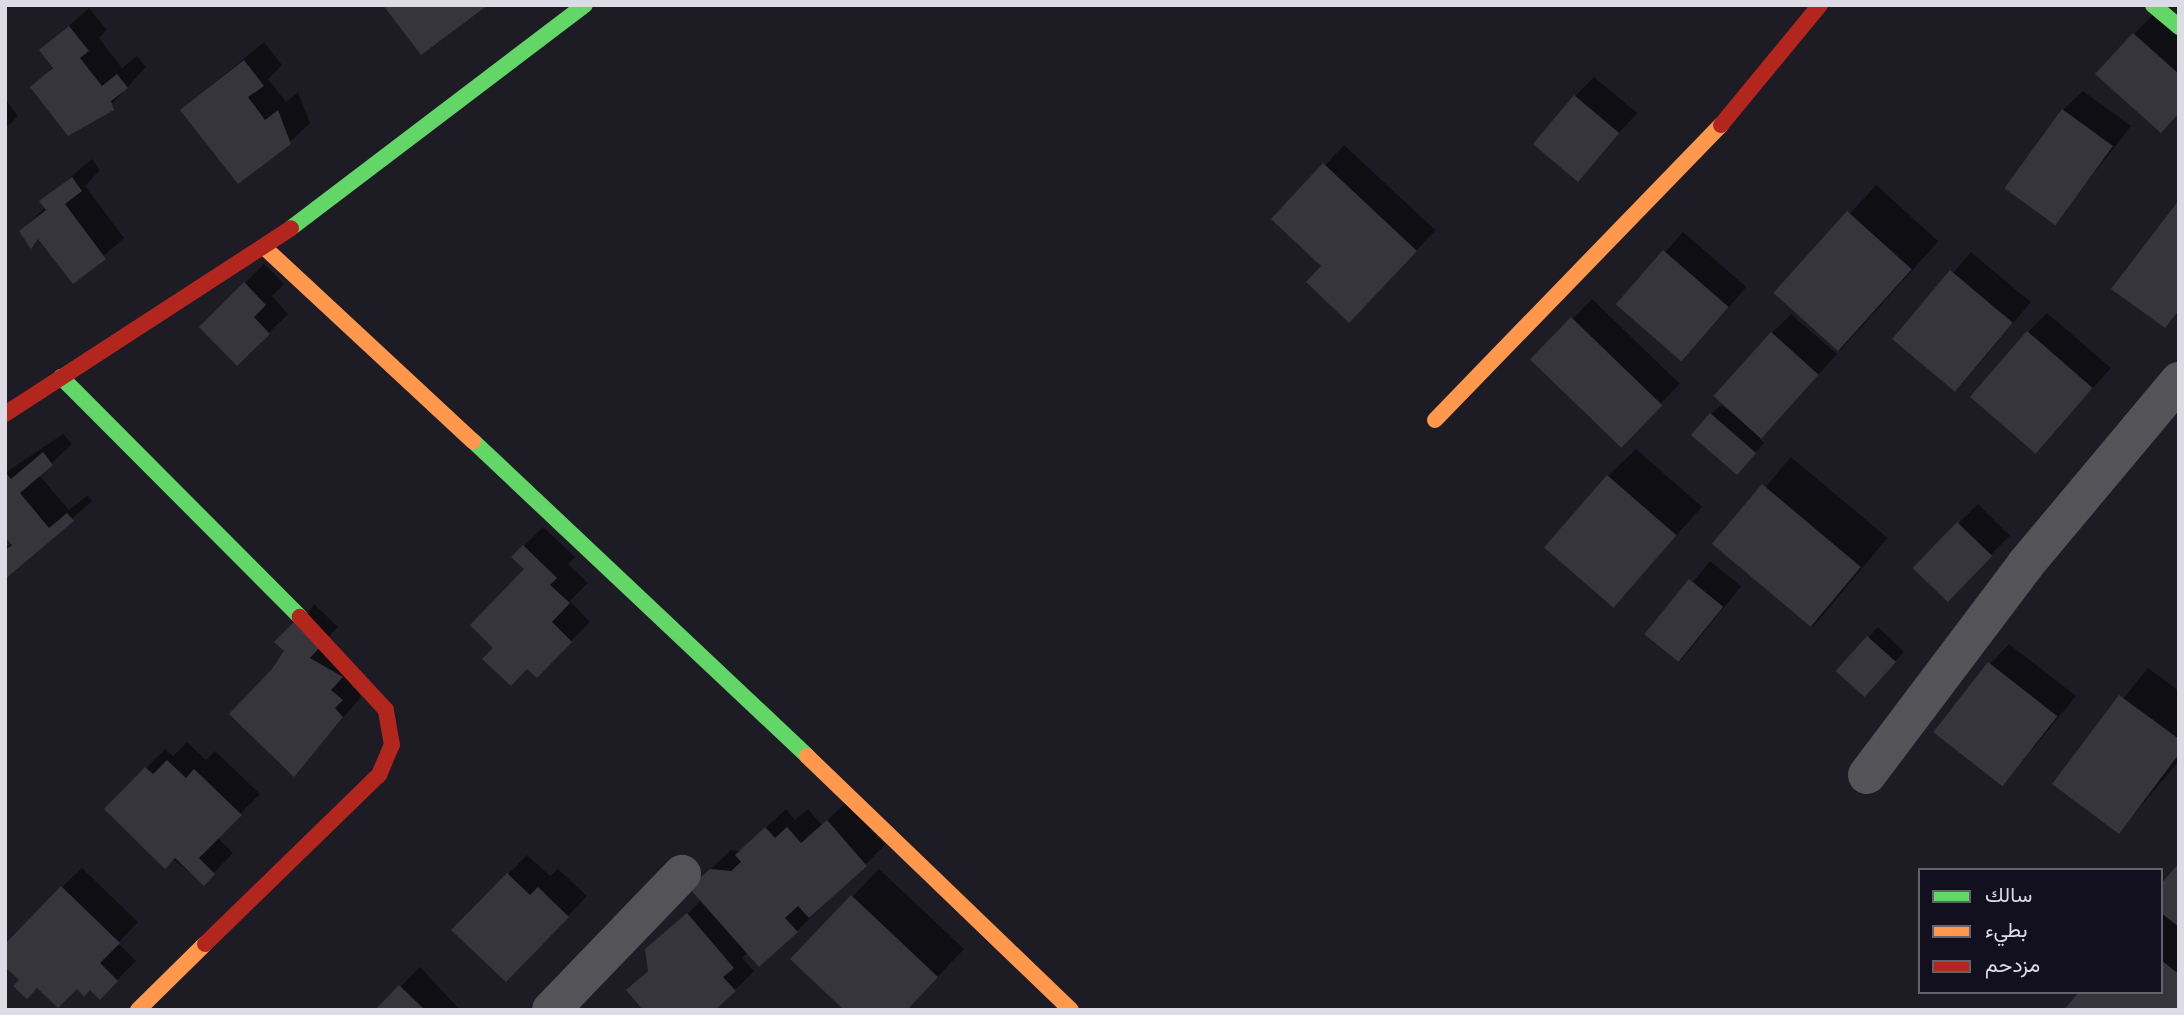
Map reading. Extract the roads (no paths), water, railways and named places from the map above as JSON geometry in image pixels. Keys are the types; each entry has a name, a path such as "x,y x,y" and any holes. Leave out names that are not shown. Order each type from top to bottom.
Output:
{"street":[{"path":"5,414 265,248 585,5"},
{"path":"1435,420 1740,105 1820,5"},
{"path":"2153,5 2179,27"},
{"path":"265,248 688,641 1071,1010"},
{"path":"61,377 356,673 386,710 392,745 379,775 138,1010"},
{"path":"1867,775 2025,565 2179,381"},
{"path":"551,1010 682,874"}]}
